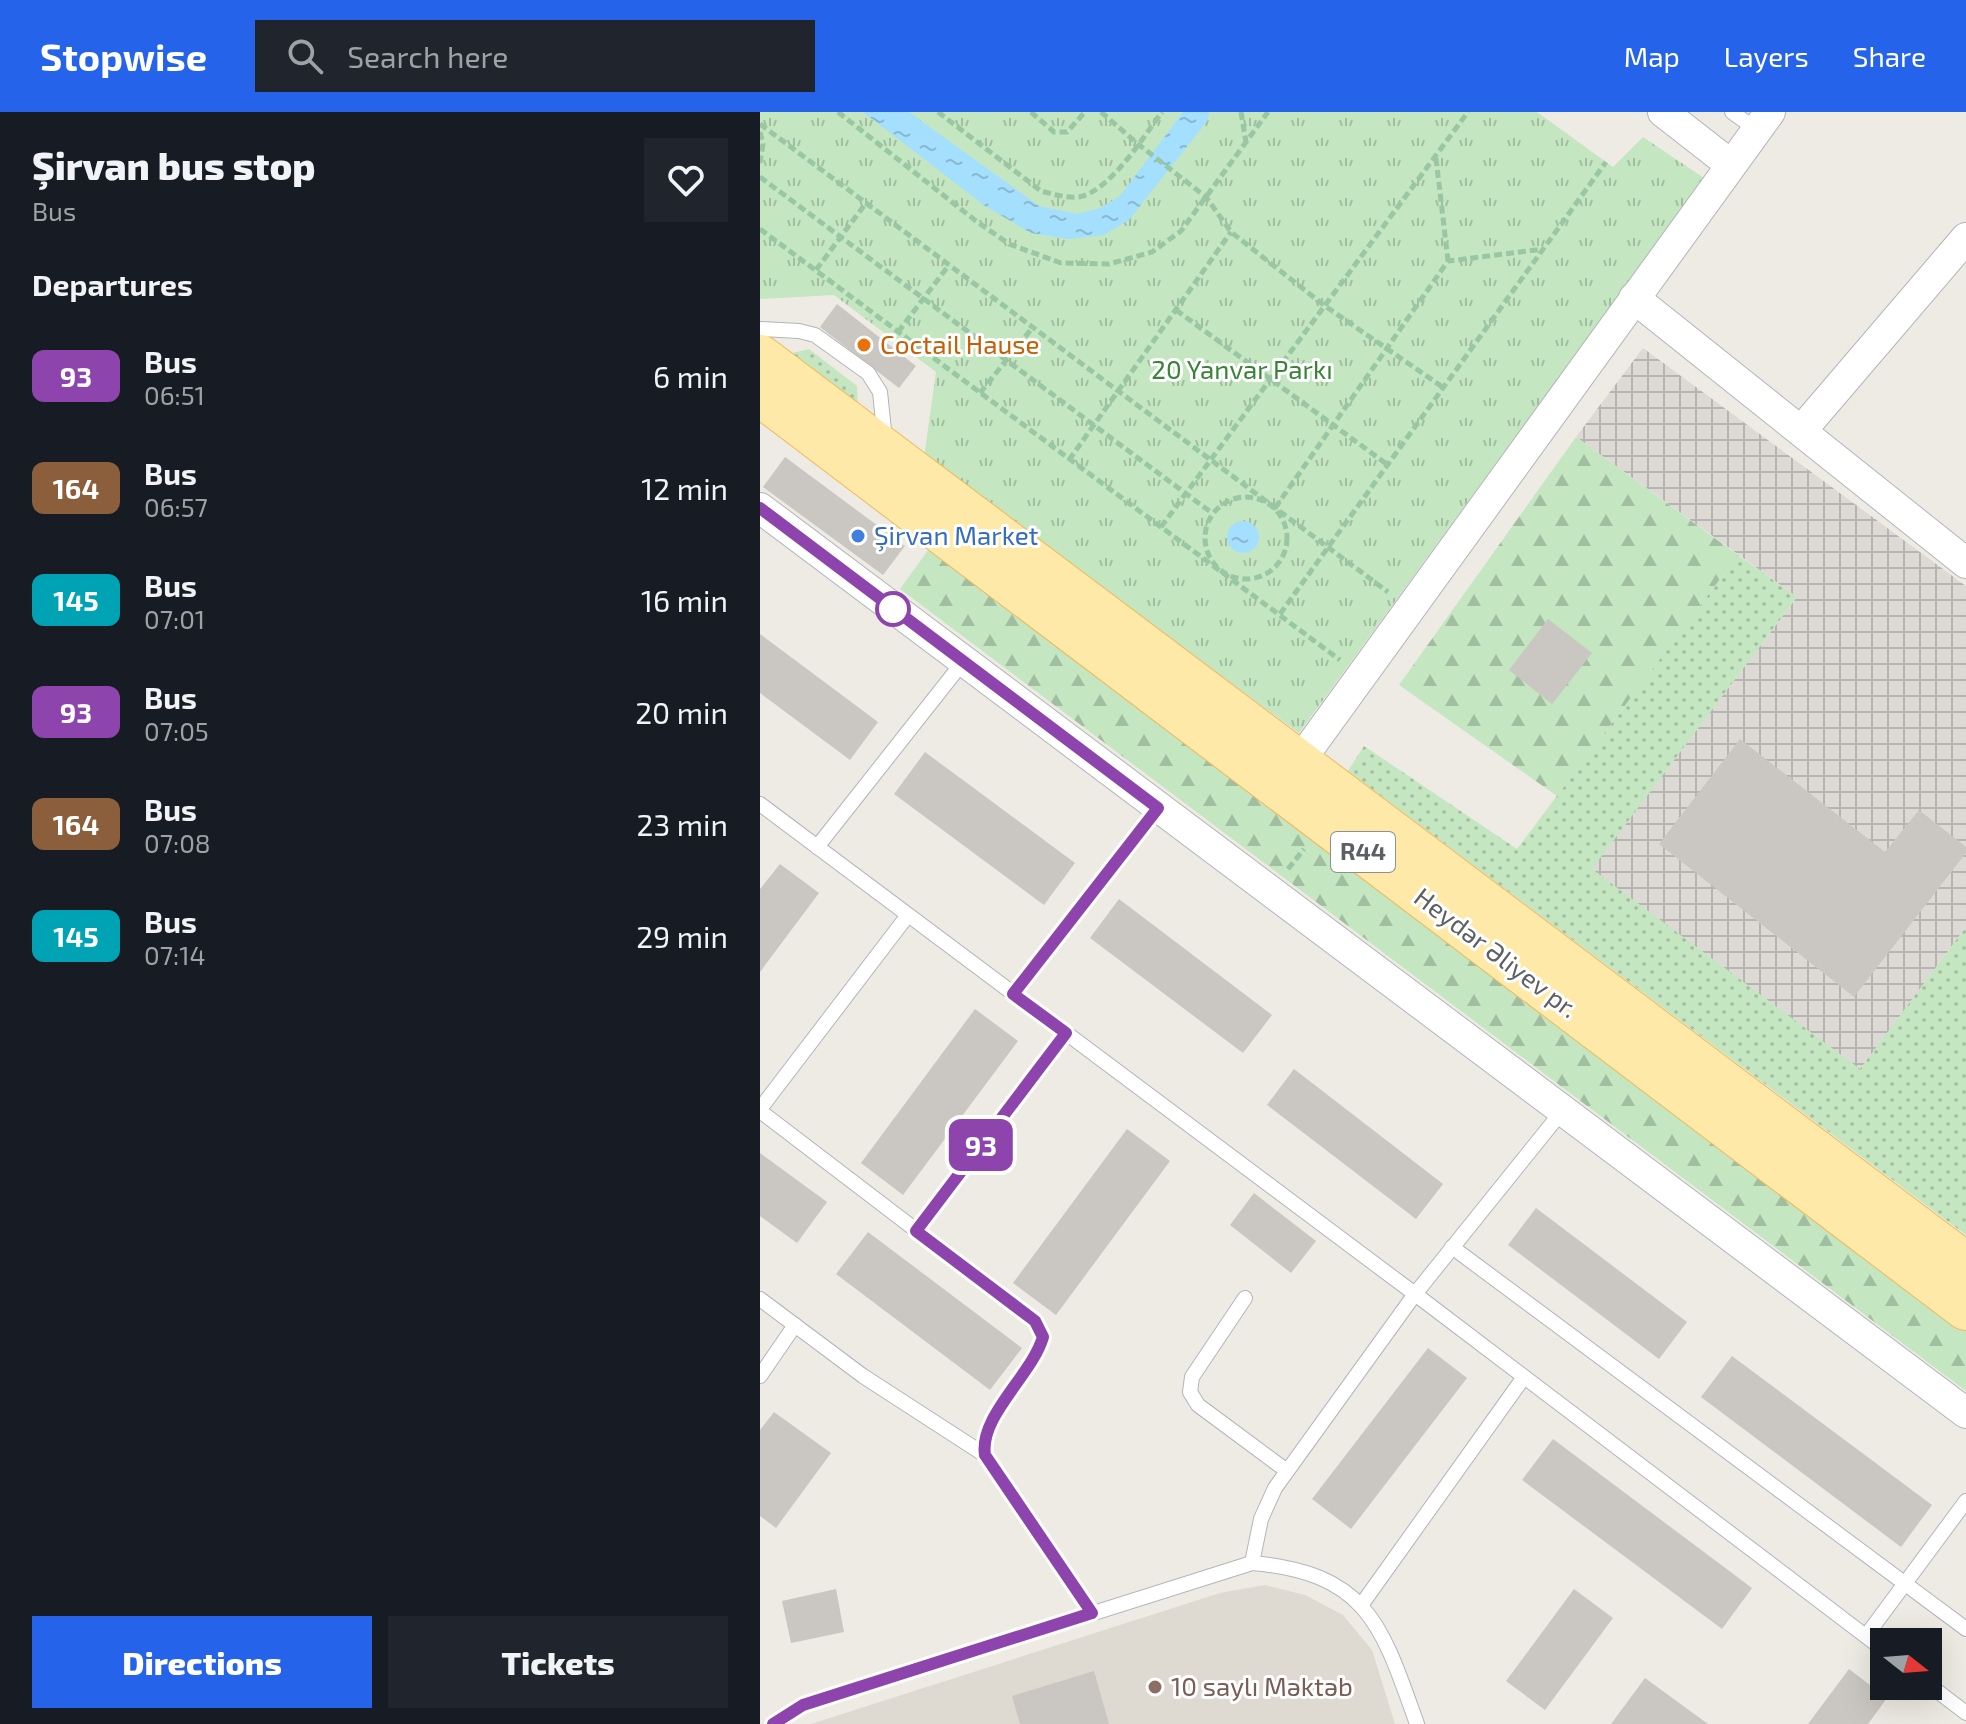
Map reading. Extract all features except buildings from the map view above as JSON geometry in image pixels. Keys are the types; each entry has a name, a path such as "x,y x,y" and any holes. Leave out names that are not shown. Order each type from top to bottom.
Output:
{"main road":[{"name":"Heydər Əliyev pr.","path":"760,357 1966,1265"},
{"name":"Heydər Əliyev pr.","path":"760,394 1966,1308"}],"street":[{"path":"1663,112 1731,165"},
{"path":"1299,762 1764,121"},
{"path":"1801,431 1966,238"},
{"path":"1634,298 1966,563"},
{"path":"760,508 1966,1413"}],"lane":[{"path":"1732,112 1764,121"},
{"path":"760,329 815,335 868,373 880,392 887,452"},
{"path":"817,847 963,662"},
{"path":"760,804 1870,1639"},
{"path":"1013,994 1158,808"},
{"path":"908,915 760,1110 1035,1321 1043,1337 1038,1354 989,1426 985,1455"},
{"path":"916,1231 1066,1033"},
{"path":"1252,1563 1261,1519 1275,1488 1415,1294 1564,1109"},
{"path":"1452,1247 1966,1629"},
{"path":"1245,1298 1192,1377 1190,1392 1198,1405 1287,1471"},
{"path":"760,1299 863,1376 985,1455 1092,1613"},
{"path":"760,1376 795,1325"},
{"path":"1362,1604 1524,1377"},
{"path":"1866,1636 1966,1501"},
{"path":"773,1724 803,1705 1252,1563 1288,1567 1302,1572 1331,1583 1362,1604 1390,1650 1417,1724"},
{"path":"1942,1695 1966,1713"}],"path":[{"path":"838,112 1009,244 1061,263 1109,264 1152,252 1181,231 1268,112"},
{"path":"938,112 1041,191 1080,197 1099,189 1162,112"},
{"path":"1031,112 1054,132 1067,132 1085,112"},
{"path":"1101,112 1206,197 1231,232 1325,306 1444,388"},
{"path":"1241,112 1246,142"},
{"path":"1161,527 1468,112"},
{"path":"760,124 1411,609"},
{"path":"760,132 763,144 760,163"},
{"path":"1275,508 1448,261 1435,157"},
{"path":"1280,614 1606,162"},
{"path":"760,177 1212,513"},
{"path":"816,270 866,203"},
{"path":"760,229 1362,677"},
{"path":"1069,460 1231,232"},
{"path":"1448,261 1544,249"},
{"path":"898,332 949,265"},
{"path":"1176,310 1388,465"},
{"path":"980,393 1033,327"},
{"path":"1247,497 1262,500 1275,508 1284,521 1287,536 1285,551 1278,565 1252,580 1237,579 1222,573 1211,562 1205,548 1204,533 1212,513 1232,499 1247,497"},
{"path":"1270,893 1323,822"}],"shaded area":[{"path":"1643,348 1966,586 1966,927 1860,1070 1591,869 1797,597 1576,437"},
{"name":"10 saylı Məktəb","path":"1265,1585 1305,1595 1343,1615 1372,1650 1395,1724 811,1724 1220,1593"}],"green space":[{"name":"20 Yanvar Parkı","path":"760,112 1537,112 1613,167 1643,137 1704,178 1299,733 924,457 936,372 834,295 760,299"},
{"path":"809,349 857,386 858,412 780,356"},
{"path":"1576,437 1738,555 1557,796 1399,685"},
{"path":"931,546 1966,1330 1966,1391 900,589"},
{"path":"1738,555 1797,597 1592,869 1860,1069 1966,927 1966,1235 1348,771 1364,746 1517,849"}],"water":[{"path":"863,112 909,112 1039,206 1077,214 1100,208 1120,196 1183,112 1209,112 1208,120 1129,220 1104,235 1069,239 1031,233 985,206"},
{"path":"1243,521 1254,526 1259,537 1254,548 1243,553 1232,548 1227,537 1232,526"}],"bus line":[{"name":"93","path":"760,508 1158,808 1013,994 1066,1033 916,1231 1035,1321 1043,1337 1038,1354 989,1426 985,1455 1092,1613 803,1705 773,1724"}],"place":[{"name":"Coctail Hause","path":"864,345"},
{"name":"Şirvan Market","path":"858,536"},
{"name":"10 saylı Məktəb","path":"1155,1687"}]}
